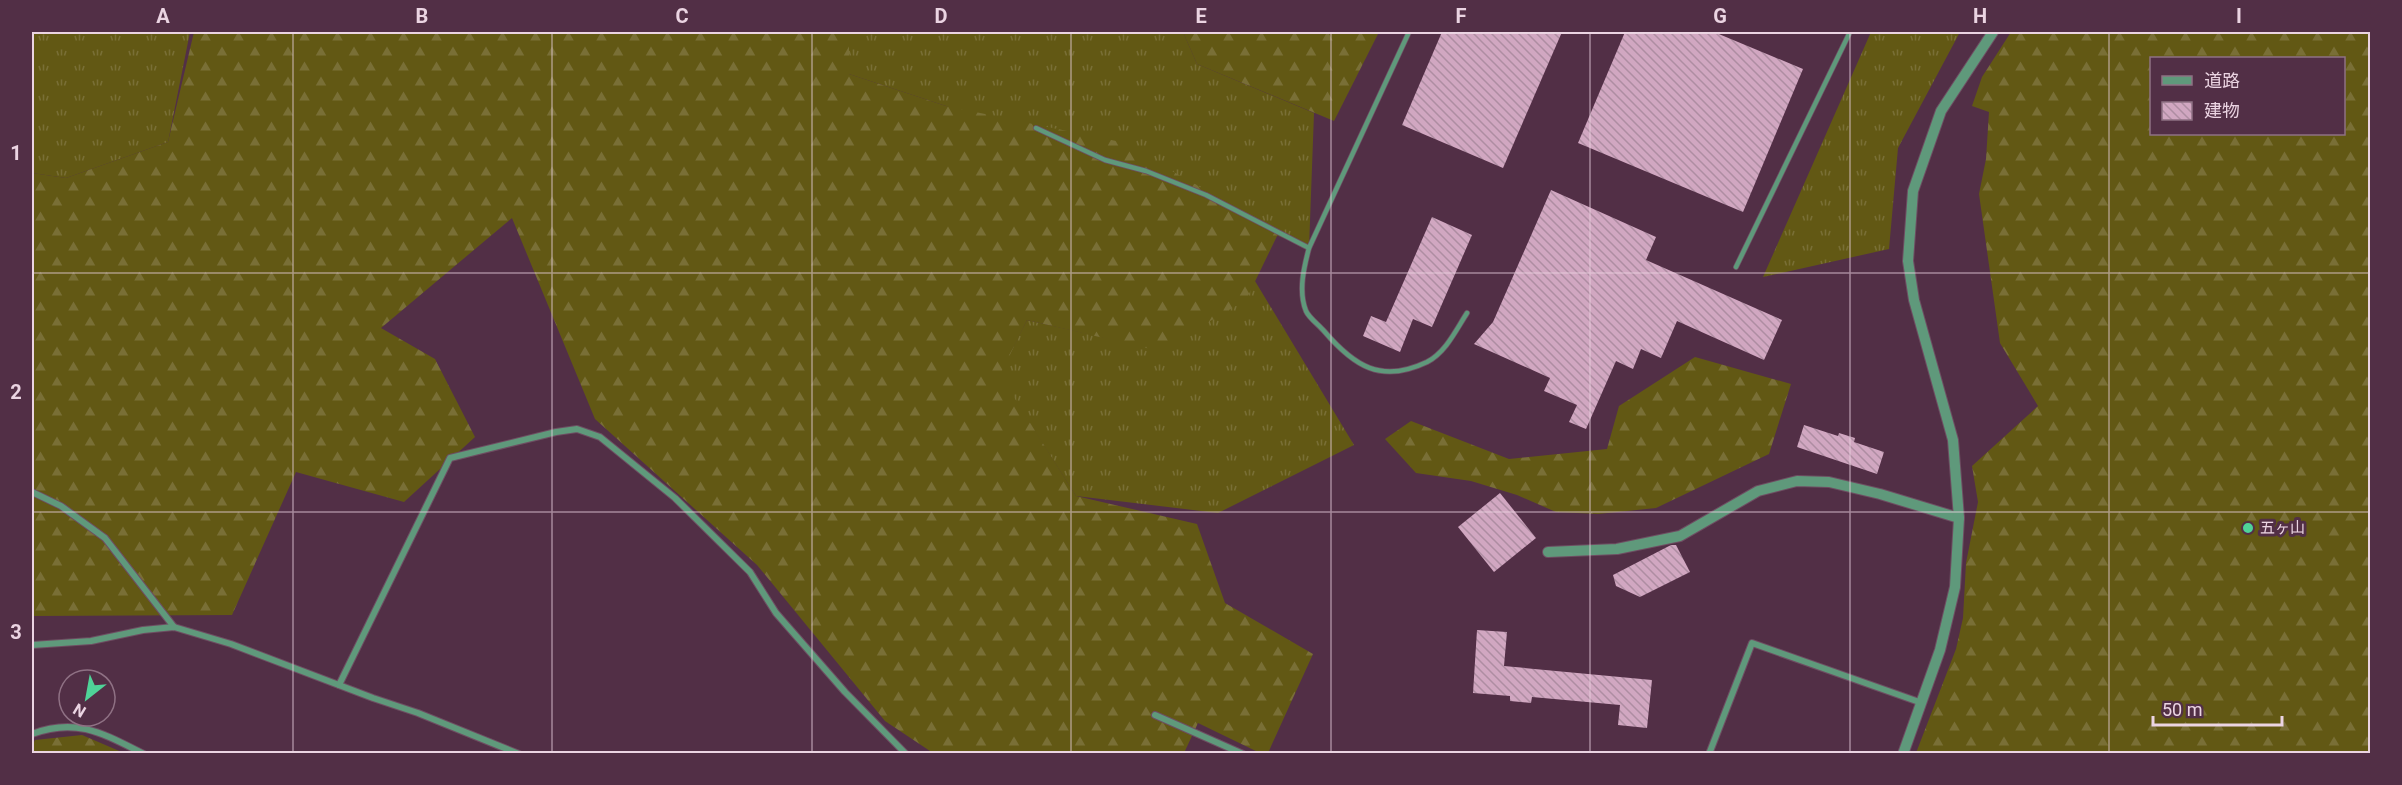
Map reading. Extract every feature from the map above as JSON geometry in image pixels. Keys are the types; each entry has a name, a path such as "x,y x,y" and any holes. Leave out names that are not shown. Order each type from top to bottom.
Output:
{"street":[{"path":"1903,753 1923,703 1940,650 1955,587 1959,518 1953,441 1914,300 1908,261 1913,190 1941,111 1993,32"},
{"path":"339,685 450,458 515,441 577,429 600,437 675,498 750,572 776,613 845,692 906,753"},
{"path":"1548,552 1617,549 1680,536 1758,491 1797,481 1829,482 1880,494 1959,518"},
{"path":"32,492 61,506 105,538 174,627"},
{"path":"32,645 91,641 143,630 174,627 231,644 418,712 519,753"},
{"path":"1709,753 1752,643 1923,703"},
{"path":"1155,715 1243,753"},
{"path":"32,734 47,728 81,727 100,732 144,753"}],"lane":[{"path":"1409,32 1310,248 1301,276 1306,311 1342,352 1371,371 1397,371 1428,362 1446,347 1467,313"},
{"path":"1736,267 1850,32"},
{"path":"1036,128 1105,160 1146,171 1206,195 1310,248"}],"green space":[{"path":"32,32 190,32 168,142 66,178 32,173"},
{"path":"194,32 849,32 849,74 946,106 1121,142 1279,232 1246,300 1159,351 1027,320 1000,375 1076,496 1197,524 1225,603 1313,654 1268,753 1260,753 1198,723 1184,753 933,753 885,721 757,565 595,419 512,218 381,328 435,359 475,437 404,502 296,472 232,615 32,616 32,173 66,178 168,142"},
{"path":"849,32 1183,32 1197,64 1314,113 1309,248 946,106 849,74"},
{"path":"1183,32 1379,32 1334,121 1197,64"},
{"path":"1871,32 1960,32 1898,148 1889,249 1763,277"},
{"path":"2011,32 2370,32 2370,753 1916,753 1956,649 1963,618 1966,563 1978,502 1972,466 2038,406 2000,343 1979,194 1986,159 1989,112 1972,106 1982,77"},
{"path":"1255,281 1354,445 1218,513 1076,496 999,375 1027,320 1159,350"},
{"path":"1695,357 1791,384 1769,454 1656,508 1598,514 1556,512 1517,495 1471,481 1416,473 1385,439 1411,421 1509,459 1607,449 1619,406"},
{"path":"82,735 124,753 32,753 35,740"}],"building":[{"path":"1442,32 1562,32 1503,168 1402,125"},
{"path":"1625,32 1714,32 1803,69 1743,212 1578,143"},
{"path":"1551,190 1656,237 1646,260 1782,320 1764,360 1677,321 1661,358 1641,349 1633,369 1616,361 1586,429 1569,422 1577,405 1544,391 1550,378 1474,344 1493,322"},
{"path":"1432,217 1472,235 1432,327 1413,319 1400,352 1363,336 1371,316 1386,322"},
{"path":"1804,425 1838,436 1839,433 1855,438 1854,442 1884,452 1877,474 1797,447"},
{"path":"1500,493 1536,538 1494,572 1458,527"},
{"path":"1671,545 1676,545 1690,572 1640,597 1616,586 1613,575"},
{"path":"1477,630 1507,632 1504,666 1652,680 1647,728 1618,725 1620,705 1532,697 1531,703 1510,701 1510,696 1473,693"}],"place":[{"name":"五ヶ山","path":"2248,528"}]}
